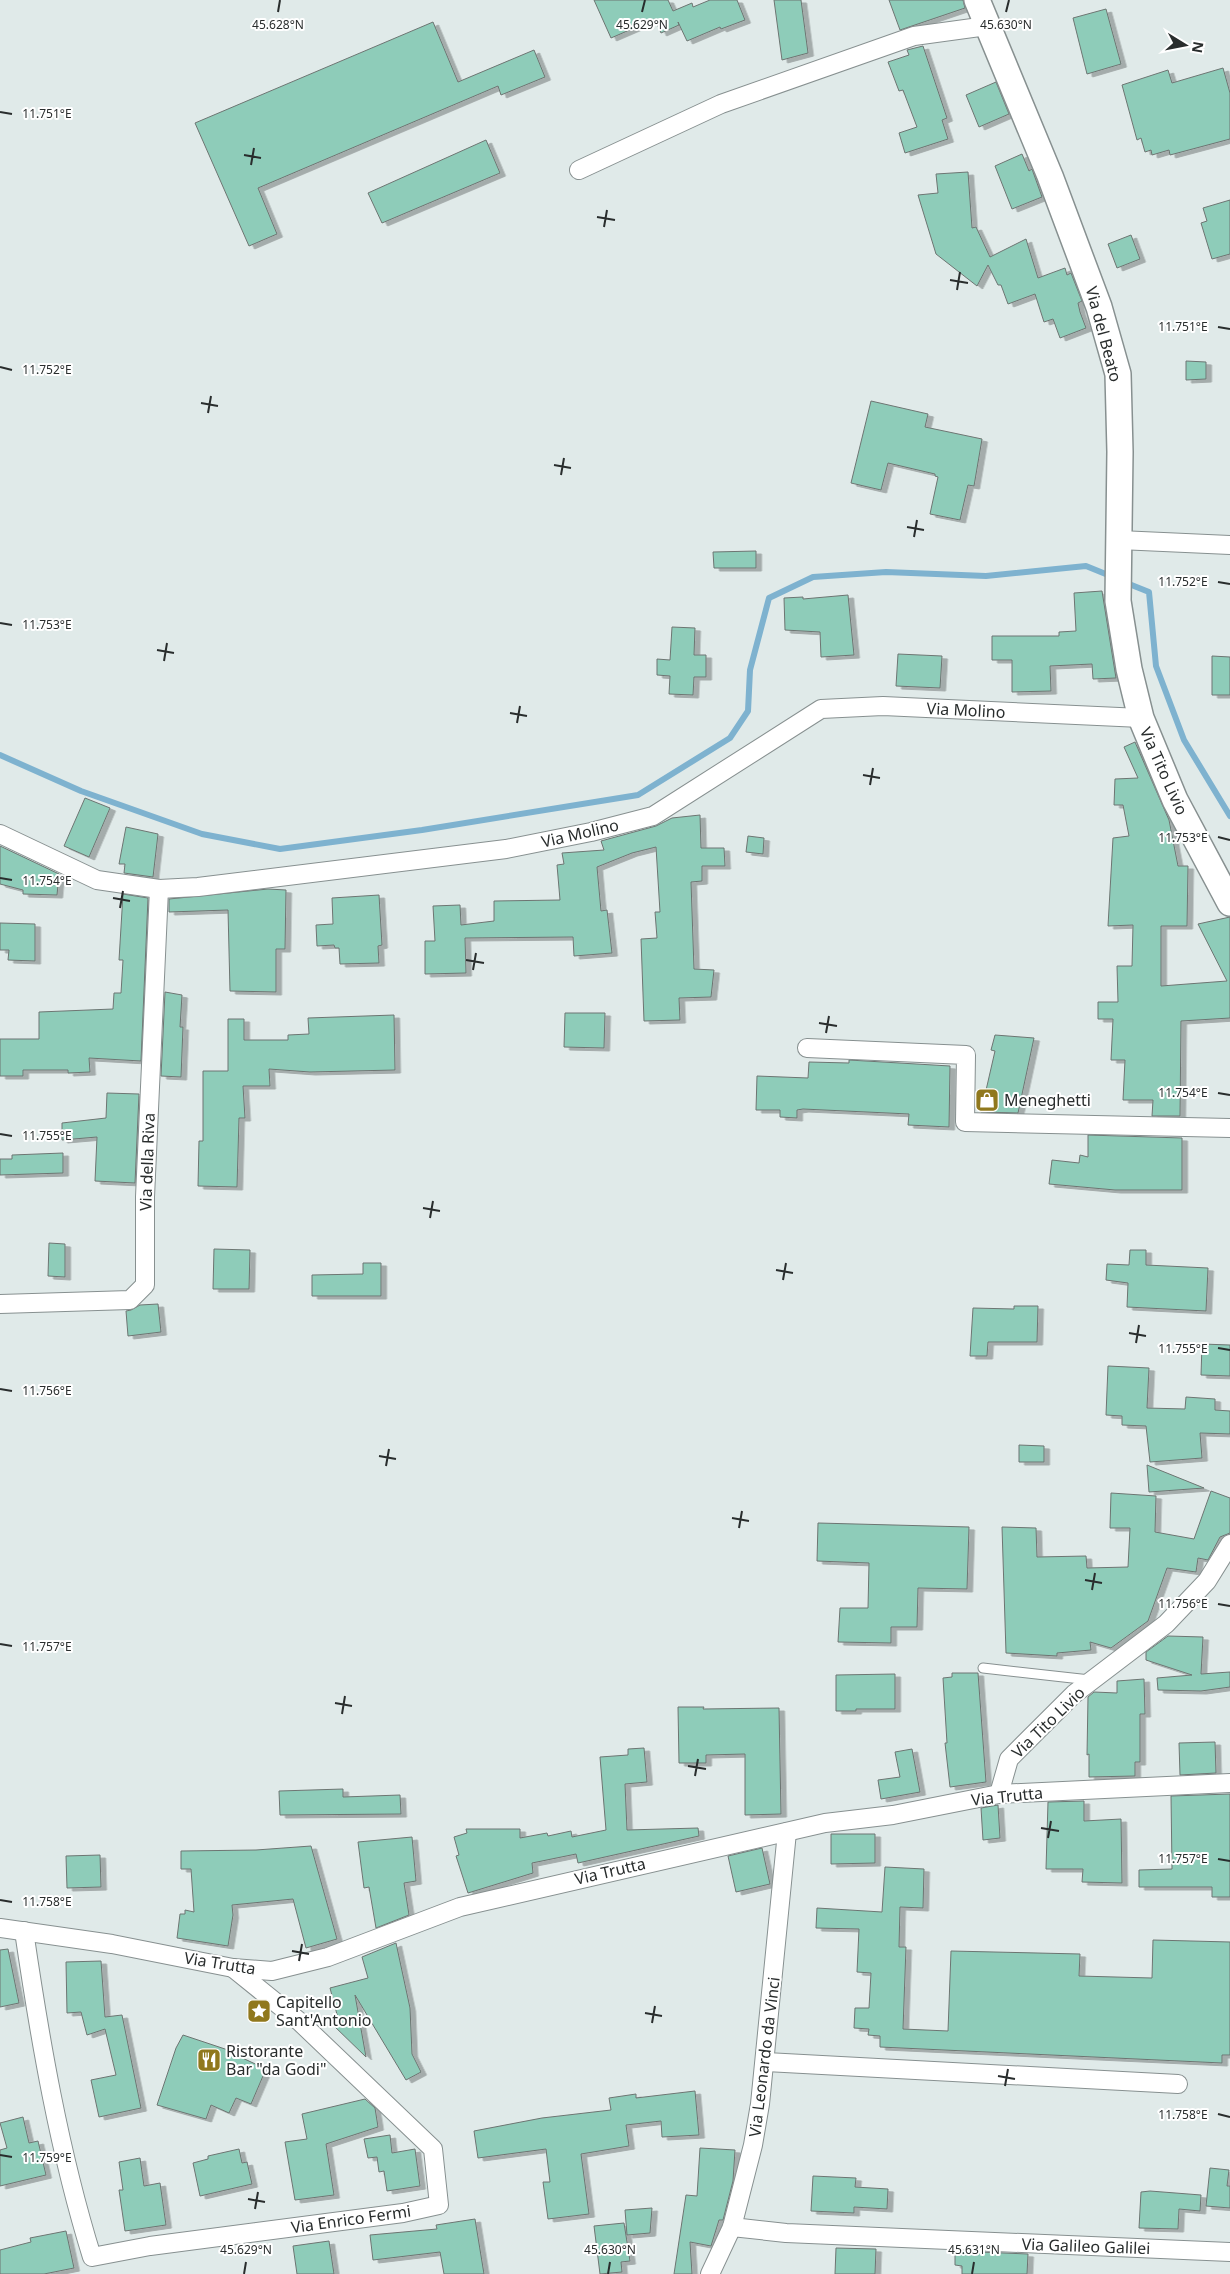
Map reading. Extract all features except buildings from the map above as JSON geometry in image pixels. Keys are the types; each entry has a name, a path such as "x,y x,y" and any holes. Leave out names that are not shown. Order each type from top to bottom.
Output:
{"street":[{"name":"Via del Beato","path":"977,0 1050,176 1099,307 1118,374 1118,601 1129,669 1141,718"},
{"path":"579,170 730,100 914,36 988,26"},
{"path":"1119,540 1230,545"},
{"name":"Via Molino","path":"0,834 97,880 159,889 323,873 506,849 591,832 653,816 821,709 883,706 1141,718"},
{"name":"Via Tito Livio","path":"1141,718 1175,800 1230,903"},
{"name":"Via della Riva","path":"0,1304 130,1300 144,1285 146,1179 159,889"},
{"path":"807,1048 966,1055 965,1122 1230,1128"},
{"name":"Via Tito Livio","path":"999,1794 1008,1759 1074,1694 1166,1624 1207,1581 1230,1544"},
{"name":"Via Trutta","path":"0,1928 177,1956 233,1968 272,1971 328,1957 460,1907 574,1879 825,1824 893,1815 999,1794 1230,1783"},
{"name":"Via Leonardo da Vinci","path":"710,2274 732,2227 753,2145 766,2062 787,1832"},
{"name":"Via Enrico Fermi","path":"24,1931 35,2005 75,2202 92,2257 150,2246 403,2213 439,2205 433,2149 300,2022 233,1968"},
{"path":"766,2062 1178,2084"},
{"name":"Via Galileo Galilei","path":"732,2227 786,2233 1230,2252"}],"lane":[{"name":"Via Tito Livio","path":"984,1668 1093,1680"}],"waterway":[{"path":"0,755 81,791 202,834 280,849 422,830 638,795 730,738 748,711 750,670 769,598 813,577 886,572 986,576 1086,566 1113,577"},
{"path":"1124,582 1149,592 1156,666 1184,740 1230,816"}],"place":[{"name":"Meneghetti","path":"987,1100"},
{"name":"Capitello Sant'Antonio","path":"259,2011"},
{"name":"Ristorante Bar \"da Godi\"","path":"209,2060"}]}
